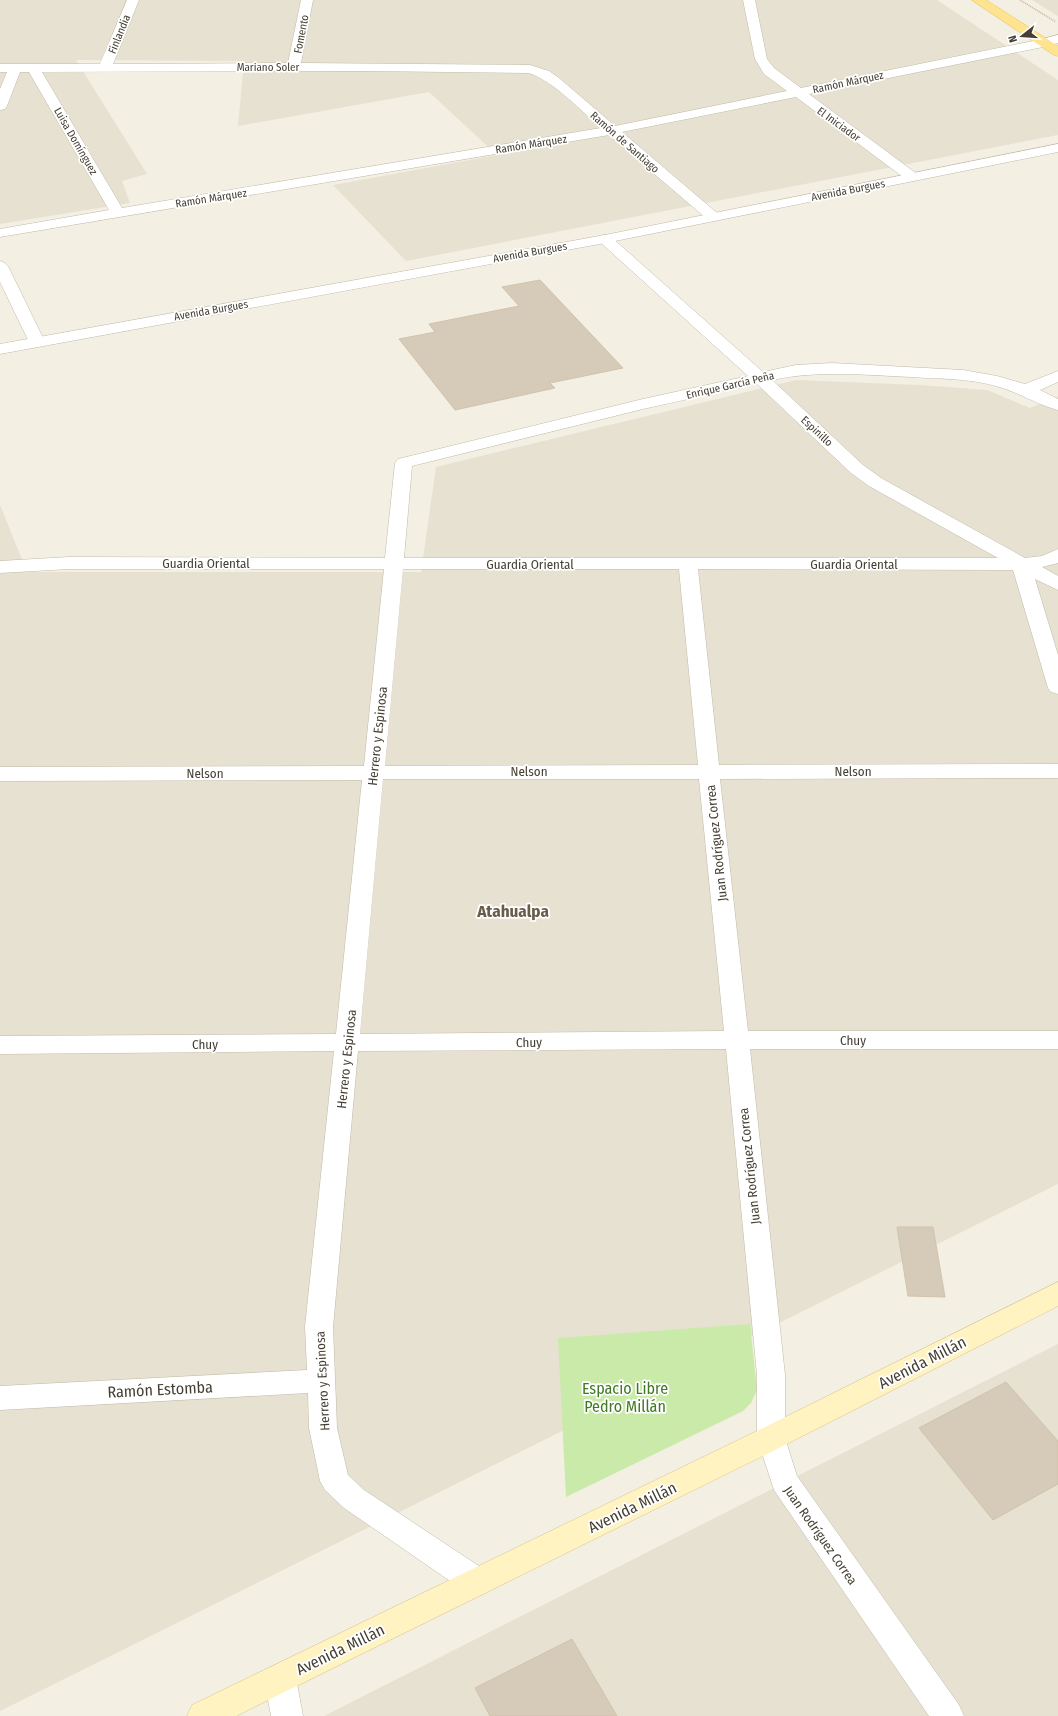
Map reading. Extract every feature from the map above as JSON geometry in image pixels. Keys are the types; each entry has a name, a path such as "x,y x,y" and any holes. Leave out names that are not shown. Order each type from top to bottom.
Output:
{"main road":[{"path":"978,0 1058,52"},
{"path":"999,0 1058,39"},
{"name":"Avenida Millán","path":"203,1716 771,1438 1058,1293"}],"street":[{"name":"Finlandia","path":"106,68 133,0"},
{"name":"Fomento","path":"294,67 307,0"},
{"name":"El Iniciador","path":"749,0 761,59 769,71 912,177"},
{"name":"Ramón Márquez","path":"0,233 612,130 1058,39"},
{"name":"Mariano Soler","path":"0,68 517,68 536,71"},
{"path":"0,106 15,68"},
{"name":"Luisa Domínguez","path":"34,68 118,213"},
{"name":"Ramón de Santiago","path":"536,71 554,81 712,216"},
{"name":"Avenida Burgues","path":"0,349 605,239 712,216 1058,148"},
{"name":"Espinillo","path":"605,239 760,378 858,469 875,482 1058,584"},
{"path":"0,266 37,342"},
{"name":"Enrique García Peña","path":"404,462 796,370 840,368 963,375 996,381 1026,390 1058,405"},
{"path":"1026,390 1058,376"},
{"name":"Herrero y Espinosa","path":"404,462 319,1327 322,1428 335,1481 354,1499 477,1582"},
{"name":"Guardia Oriental","path":"0,567 69,563 1022,564 1047,561 1058,555"},
{"name":"Juan Rodríguez Correa","path":"688,564 771,1375 771,1438 784,1481 948,1716"},
{"path":"1022,564 1058,688"},
{"name":"Nelson","path":"0,774 709,770 1058,771"},
{"name":"Chuy","path":"0,1045 737,1040 1058,1040"},
{"name":"Ramón Estomba","path":"0,1398 320,1381"},
{"path":"280,1678 287,1716"}],"path":[{"path":"1020,0 1058,23"}],"shaded area":[{"path":"0,0 937,0 1058,80 1058,135 406,261 333,185 497,155 429,92 238,126 244,61 76,60 147,174 122,181 130,203 0,224"},
{"path":"1032,0 1058,0 1058,16"},
{"path":"796,380 920,385 987,390 1030,408 1058,396 1058,1184 0,1711 0,505 27,572 421,572 436,467"},
{"path":"1058,1344 1058,1716 324,1716"}],"green space":[{"name":"Espacio Libre Pedro Millán","path":"750,1324 757,1390 751,1403 743,1411 566,1497 558,1338"}],"building":[{"path":"540,280 623,368 550,383 555,388 455,410 399,339 435,332 429,324 519,306 502,287"},
{"path":"897,1227 933,1227 945,1297 908,1296"},
{"path":"1006,1382 1058,1441 1058,1484 993,1520 919,1428"},
{"path":"572,1639 617,1716 490,1716 475,1688"}],"district":[{"name":"Atahualpa","path":"513,911"}]}
